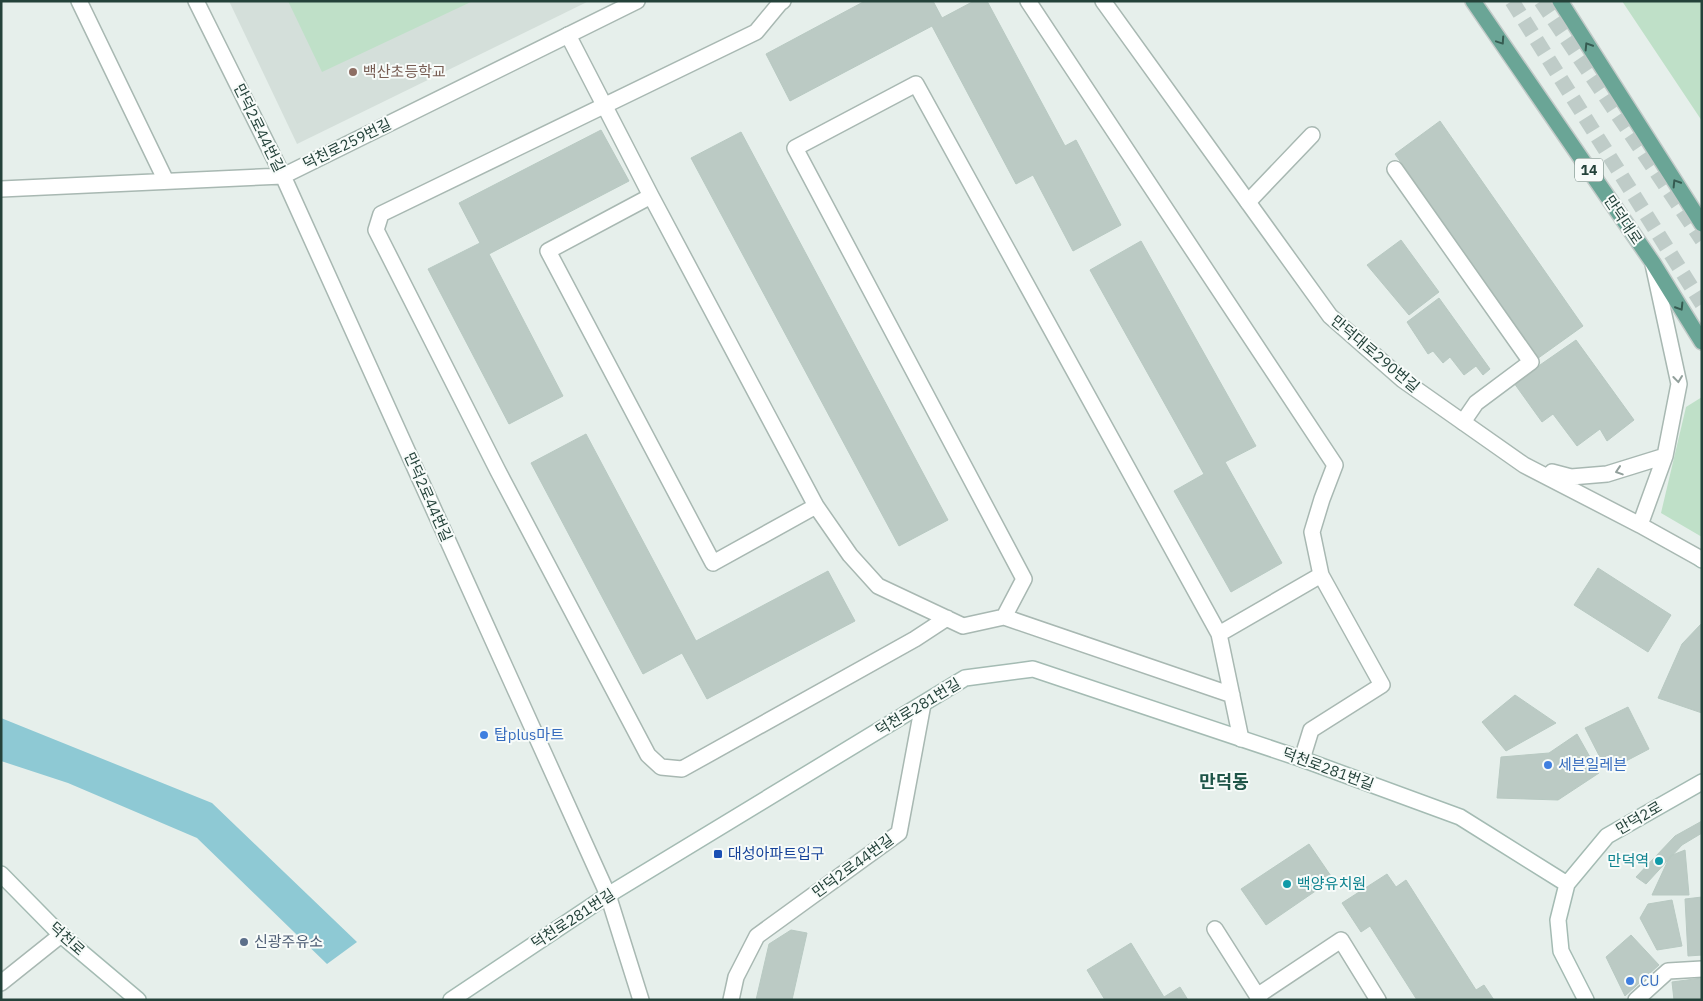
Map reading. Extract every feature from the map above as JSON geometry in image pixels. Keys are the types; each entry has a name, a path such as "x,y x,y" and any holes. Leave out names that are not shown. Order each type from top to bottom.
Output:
{"main road":[{"name":"만덕대로","path":"1473,1 1653,263 1702,342"},
{"path":"1560,1 1702,224"}],"street":[{"path":"79,1 166,182"},
{"name":"만덕2로44번길","path":"196,1 283,176 608,895 641,1000"},
{"name":"덕천로259번길","path":"1,189 283,176 637,1"},
{"path":"783,1 756,32 381,214 376,230 498,471 648,755 661,767 682,769 915,639 947,618"},
{"path":"1028,1 1335,465 1312,532 1321,575 1382,685 1311,730 1302,759"},
{"name":"만덕대로290번길","path":"1104,1 1330,316 1403,380 1524,465 1640,525 1702,560"},
{"path":"568,35 651,196 816,506 850,555 878,586 963,626 1004,617 1232,695"},
{"path":"1004,617 1024,578 795,148 916,84 1219,634 1241,739"},
{"path":"1248,202 1312,135"},
{"path":"1395,169 1531,362 1476,403 1463,422"},
{"path":"651,196 548,251 713,563 816,506"},
{"path":"1640,525 1665,456 1679,384 1653,263"},
{"path":"1524,465 1571,477 1607,474 1665,456"},
{"path":"1219,634 1321,575"},
{"name":"덕천로281번길","path":"451,1000 608,895 965,678 1033,669 1302,759 1460,817 1567,884"},
{"name":"만덕2로44번길","path":"731,1000 736,977 757,936 900,833 923,704"},
{"name":"만덕2로","path":"1586,1000 1560,951 1558,920 1567,884 1606,836 1702,782"},
{"name":"덕천로","path":"1,874 60,935 138,1000"},
{"path":"1215,929 1259,998 1341,940 1378,1000"},
{"path":"1,984 60,935"},
{"path":"1636,1000 1668,971 1702,969"}],"shaded area":[{"name":"백산초등학교","path":"229,1 589,1 297,144"}],"green space":[{"path":"288,1 473,1 322,72"},
{"path":"1622,1 1700,1 1702,4 1702,121"},
{"path":"1702,397 1702,537 1661,513 1686,407"}],"water":[{"path":"1,718 212,803 357,942 327,964 197,838 68,783 1,761"}],"building":[{"path":"865,1 933,1 942,18 974,1 987,1 1065,146 1076,140 1121,225 1073,251 1033,175 1016,184 932,26 790,101 766,54"},
{"path":"1440,121 1583,326 1537,359 1395,154"},
{"path":"601,130 629,181 489,254 563,396 509,424 428,269 480,243 459,203"},
{"path":"741,132 948,520 899,546 691,158"},
{"path":"1401,240 1439,292 1409,315 1367,265"},
{"path":"1141,241 1256,446 1225,462 1282,563 1231,592 1174,491 1204,474 1090,270"},
{"path":"1439,298 1490,369 1483,375 1476,366 1464,375 1450,357 1443,363 1433,351 1428,354 1407,322"},
{"path":"1576,340 1634,420 1607,441 1600,429 1577,446 1553,414 1542,422 1514,383"},
{"path":"586,434 696,641 828,571 855,621 707,699 682,653 643,674 531,463"},
{"path":"1598,568 1671,615 1648,652 1574,605"},
{"path":"1702,623 1702,713 1658,698 1682,644"},
{"path":"1515,695 1556,723 1506,751 1482,722"},
{"path":"1628,707 1649,749 1607,771 1585,728"},
{"name":"세븐일레븐","path":"1577,734 1599,773 1558,800 1497,798 1501,757 1549,753"},
{"name":"만덕역","path":"1702,821 1702,833 1682,845 1646,884 1636,877 1675,836"},
{"name":"백양유치원","path":"1309,844 1333,879 1266,925 1241,889"},
{"path":"1685,850 1689,895 1652,895 1670,856"},
{"path":"1387,874 1396,887 1406,880 1476,990 1484,985 1494,1000 1417,1000 1370,926 1361,932 1342,903"},
{"path":"1702,897 1702,955 1688,956 1685,899"},
{"path":"1672,900 1682,946 1657,950 1640,918 1648,904"},
{"path":"791,930 807,933 792,1000 756,1000 769,944"},
{"name":"CU","path":"1631,935 1659,965 1625,996 1606,957"},
{"path":"1131,943 1164,997 1180,987 1188,1000 1105,1000 1087,970"},
{"path":"1702,978 1702,1000 1674,1000 1672,982"}],"tunnel":[{"path":"1512,1 1702,304"},
{"path":"1541,1 1702,240"}],"place":[{"name":"백산초등학교","path":"353,72"},
{"name":"탑plus마트","path":"484,735"},
{"name":"세븐일레븐","path":"1548,765"},
{"name":"대성아파트입구","path":"718,854"},
{"name":"만덕역","path":"1659,861"},
{"name":"백양유치원","path":"1287,884"},
{"name":"신광주유소","path":"244,942"},
{"name":"CU","path":"1630,981"}],"district":[{"name":"만덕동","path":"1224,782"}]}
